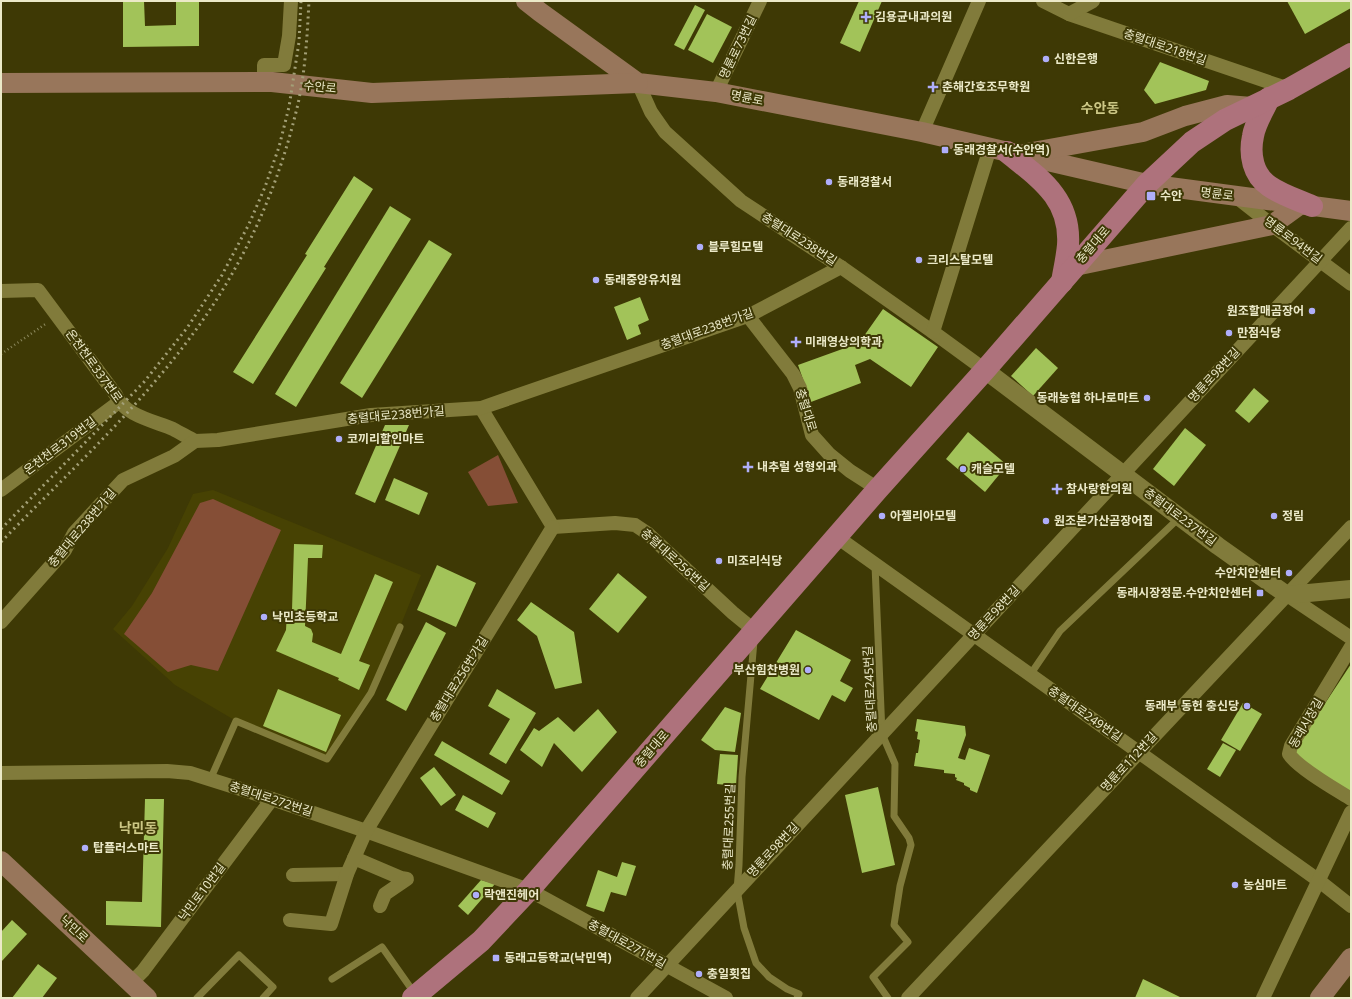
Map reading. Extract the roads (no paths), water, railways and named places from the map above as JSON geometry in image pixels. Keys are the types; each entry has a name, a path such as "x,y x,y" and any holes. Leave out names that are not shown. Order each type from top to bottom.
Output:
{"main road":[{"name":"명륜로","path":"526,1 638,83 716,92 922,132 1147,184 1351,211"},
{"name":"충렬대로","path":"415,997 481,941 529,890 837,538 878,489 985,370 1147,184 1192,142 1225,120 1289,89 1351,54"},
{"name":"수안로","path":"1,83 264,82 372,93 638,83"},
{"path":"1005,151 1143,132 1185,116 1227,105 1261,103 1253,135 1252,148 1254,168 1258,175 1270,187 1307,205"},
{"path":"1005,151 1046,185 1055,195 1065,221 1068,244 1068,274 1272,225 1307,205"},
{"name":"낙민로","path":"1,861 147,998"},
{"path":"1320,998 1351,958"}],"street":[{"path":"264,82 264,65 284,65 289,36 291,1"},
{"name":"명륜로73번길","path":"716,92 760,1"},
{"path":"922,132 979,1"},
{"name":"충렬대로218번길","path":"1043,1 1069,14 1289,89"},
{"path":"1069,14 1092,1"},
{"name":"충렬대로238번길","path":"638,83 651,112 665,132 741,201 841,267 985,370"},
{"path":"933,332 1005,151"},
{"name":"명륜로94번길","path":"1235,196 1351,284"},
{"name":"명륜로98번길","path":"636,998 1351,228"},
{"name":"충렬대로238번가길","path":"1,622 65,550 74,533 123,480 174,456 195,441 225,439 370,415 481,408 748,316 841,267"},
{"name":"온천천로337번로","path":"1,291 38,290 116,394 119,402 139,416 174,430 195,441"},
{"name":"충렬대로","path":"748,316 794,374 800,388 812,435 829,454 844,467 878,489"},
{"name":"충렬대로237번길","path":"985,370 1180,517 1287,595"},
{"name":"온천천로319번길","path":"1,490 119,402"},
{"path":"481,408 553,527"},
{"name":"충렬대로256번길","path":"553,527 615,523 635,525 647,533 733,613 755,631"},
{"name":"충렬대로256번가길","path":"290,920 331,924 347,874 366,831 553,527"},
{"name":"명륜로112번길","path":"908,998 1351,527"},
{"name":"충렬대로249번길","path":"837,538 1318,880 1351,906"},
{"path":"1287,595 1351,588"},
{"path":"1287,595 1351,638"},
{"name":"동래시장길","path":"1351,647 1291,746 1289,754 1292,760 1351,800"},
{"name":"충렬대로272번길","path":"1,773 167,771 190,773 366,831 529,890"},
{"name":"낙민로10번길","path":"131,983 143,971 272,799"},
{"path":"1263,998 1351,812"},
{"path":"354,858 401,878 407,879 385,894 380,906"},
{"path":"294,874 347,874"},
{"name":"충렬대로271번길","path":"529,890 726,998"}],"lane":[{"path":"1030,675 1060,631 1180,517"},
{"name":"충렬대로245번길","path":"875,564 882,734 895,764 894,816 909,838 911,845 900,886 894,925 908,942 874,977 888,998"},
{"path":"210,780 236,721 327,759 371,693 400,627"},
{"name":"충렬대로255번길","path":"755,631 742,776 737,890 744,928 756,963 769,977 787,990 799,994 797,998"},
{"path":"332,979 382,947 415,997"},
{"path":"197,998 239,955 273,987 263,998"}],"railway":[{"path":"1,529 144,382 187,328 222,275 249,224 265,187 279,147 289,107 299,42 301,1"},
{"path":"1,542 102,440 150,387 195,331 228,281 256,228 278,173 287,145 301,88 309,1"}],"place":[{"name":"김용균내과의원","path":"866,17"},
{"name":"신한은행","path":"1046,59"},
{"name":"춘해간호조무학원","path":"933,87"},
{"name":"동래경찰서(수안역)","path":"945,150"},
{"name":"동래경찰서","path":"829,182"},
{"name":"수안","path":"1151,196"},
{"name":"블루힐모텔","path":"700,247"},
{"name":"크리스탈모텔","path":"919,260"},
{"name":"동래중앙유치원","path":"596,280"},
{"name":"원조할매곰장어","path":"1312,311"},
{"name":"만점식당","path":"1229,333"},
{"name":"미래영상의학과","path":"796,342"},
{"name":"동래농협 하나로마트","path":"1147,398"},
{"name":"코끼리할인마트","path":"339,439"},
{"name":"내추럴 성형외과","path":"748,467"},
{"name":"캐슬모텔","path":"963,469"},
{"name":"참사랑한의원","path":"1057,489"},
{"name":"아젤리아모텔","path":"882,516"},
{"name":"정림","path":"1274,516"},
{"name":"원조본가산곰장어집","path":"1046,521"},
{"name":"미조리식당","path":"719,561"},
{"name":"수안치안센터","path":"1289,573"},
{"name":"동래시장정문.수안치안센터","path":"1260,593"},
{"name":"낙민초등학교","path":"264,617"},
{"name":"부산힘찬병원","path":"808,670"},
{"name":"동래부 동헌 충신당","path":"1247,706"},
{"name":"탑플러스마트","path":"85,848"},
{"name":"농심마트","path":"1235,885"},
{"name":"락앤진헤어","path":"476,895"},
{"name":"동래고등학교(낙민역)","path":"496,958"},
{"name":"충일횟집","path":"699,974"}],"district":[{"name":"수안동","path":"1100,108"},
{"name":"낙민동","path":"138,828"}]}
